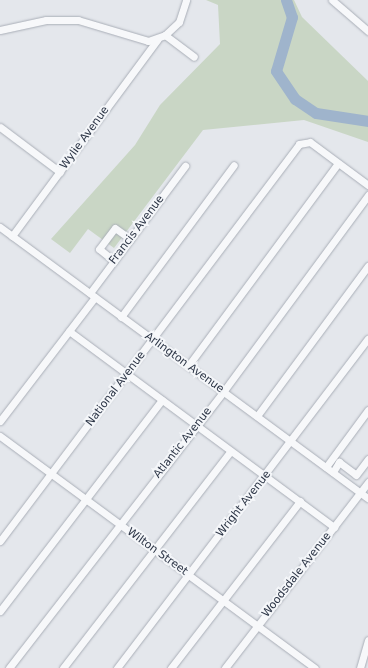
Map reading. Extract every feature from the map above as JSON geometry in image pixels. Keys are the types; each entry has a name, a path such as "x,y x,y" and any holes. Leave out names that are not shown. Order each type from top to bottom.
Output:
{"street":[{"path":"0,30 72,19 142,40 158,39 165,35 179,22 186,0"},
{"path":"332,0 368,31"},
{"path":"165,35 194,57"},
{"name":"Wylie Avenue","path":"12,236 158,39"},
{"path":"0,127 60,172"},
{"name":"National Avenue","path":"0,541 304,140 338,163"},
{"path":"188,366 338,163 368,185"},
{"path":"121,317 234,165"},
{"name":"Francis Avenue","path":"0,421 69,332 114,261 185,166"},
{"name":"Atlantic Avenue","path":"9,668 223,392 368,195"},
{"name":"Arlington Avenue","path":"0,227 368,498"},
{"path":"114,261 99,249 115,228 130,239"},
{"path":"257,416 368,266"},
{"path":"69,332 334,527"},
{"name":"Wright Avenue","path":"117,668 292,442 368,339"},
{"path":"0,612 162,400"},
{"path":"326,467 368,410"},
{"name":"Wilton Street","path":"0,436 315,668"},
{"path":"63,668 231,451"},
{"path":"332,472 339,462 356,474 368,459"},
{"name":"Woodsdale Avenue","path":"225,668 368,482"},
{"path":"171,668 300,501"},
{"path":"360,668 368,640"}],"green space":[{"path":"206,0 294,0 302,17 368,81 368,142 304,120 203,130 114,248 88,229 70,253 51,239 135,145 160,105 220,44 218,5"}],"waterway":[{"path":"286,0 292,17 276,71 295,99 316,113 368,121"}]}
